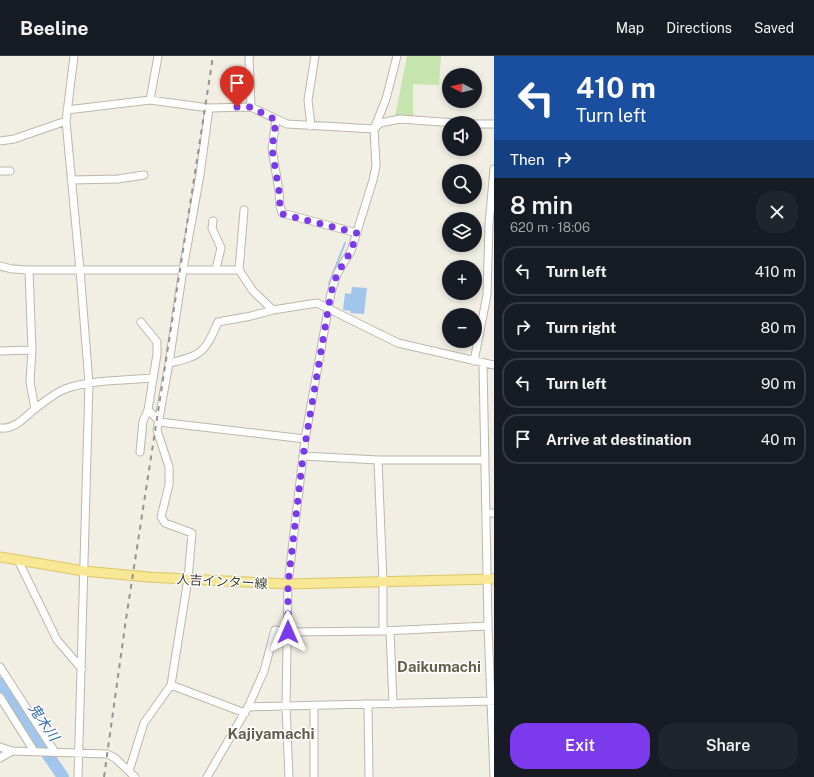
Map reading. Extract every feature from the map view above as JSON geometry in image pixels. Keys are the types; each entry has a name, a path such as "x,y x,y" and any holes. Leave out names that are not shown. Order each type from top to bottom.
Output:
{"main road":[{"name":"人吉インター線","path":"0,557 84,571 188,579 288,584 491,580"}],"street":[{"path":"74,56 66,121 89,383 78,777"},
{"path":"150,100 158,56"},
{"path":"250,56 251,107"},
{"path":"312,126 308,100 315,56"},
{"path":"289,777 286,706 288,584 305,439 331,293 337,274 351,251 373,180 376,166 374,129 386,99 397,56"},
{"path":"67,110 150,100 209,108 251,107 287,124 312,126 374,129 380,123 400,119 442,122"},
{"path":"129,771 144,723 171,685 188,579 192,533 165,523 161,517 169,485 169,467 157,430 169,363 182,269 200,175 209,108"},
{"path":"276,120 272,149 282,214 357,233"},
{"path":"0,141 14,139 66,121"},
{"path":"482,124 494,124"},
{"path":"474,361 487,295 494,169"},
{"path":"0,171 10,171"},
{"path":"72,180 118,179 144,175"},
{"path":"244,210 239,270 253,292 273,310"},
{"path":"213,221 212,228 221,248 216,269"},
{"path":"0,266 12,269 29,270 239,270"},
{"path":"29,270 32,350 30,382 35,409"},
{"path":"169,363 190,358 202,352 209,343 218,322 234,320 273,310 317,303 398,343 494,365"},
{"path":"140,452 143,421 148,410 157,354 157,342 141,322"},
{"path":"0,350 32,350"},
{"path":"483,363 486,514 491,580 488,626 494,777"},
{"path":"0,428 14,426 55,394 65,389 89,383 153,378"},
{"path":"148,410 159,422 305,439"},
{"path":"303,456 378,460 485,460"},
{"path":"378,460 383,582 393,704"},
{"path":"486,514 494,513"},
{"path":"18,560 57,640 82,669"},
{"path":"207,777 247,710 264,671 275,630 288,632 387,631 488,626"},
{"path":"0,667 56,752"},
{"path":"171,685 247,710 286,706 492,701"},
{"path":"0,697 34,752"},
{"path":"368,704 369,777"},
{"path":"314,706 314,777"},
{"path":"0,747 12,751 56,752 79,756 99,753 111,756 135,777"},
{"path":"0,758 12,751"}],"green space":[{"path":"407,56 441,56 439,85 413,84 413,116 415,117 395,116"}],"water":[{"path":"352,287 367,288 364,314 350,313 351,311 343,310 345,293 351,294"}],"waterway":[{"path":"329,284 345,243"},
{"name":"鬼木川","path":"0,683 63,777"}],"railway":[{"path":"104,777 126,619 213,56"}],"district":[{"name":"Daikumachi","path":"439,667"},
{"name":"Kajiyamachi","path":"271,734"}],"route":[{"path":"237,107 251,107 276,120 272,149 282,214 357,233 351,251 337,274 333,285 305,439 288,584 288,632"}]}
